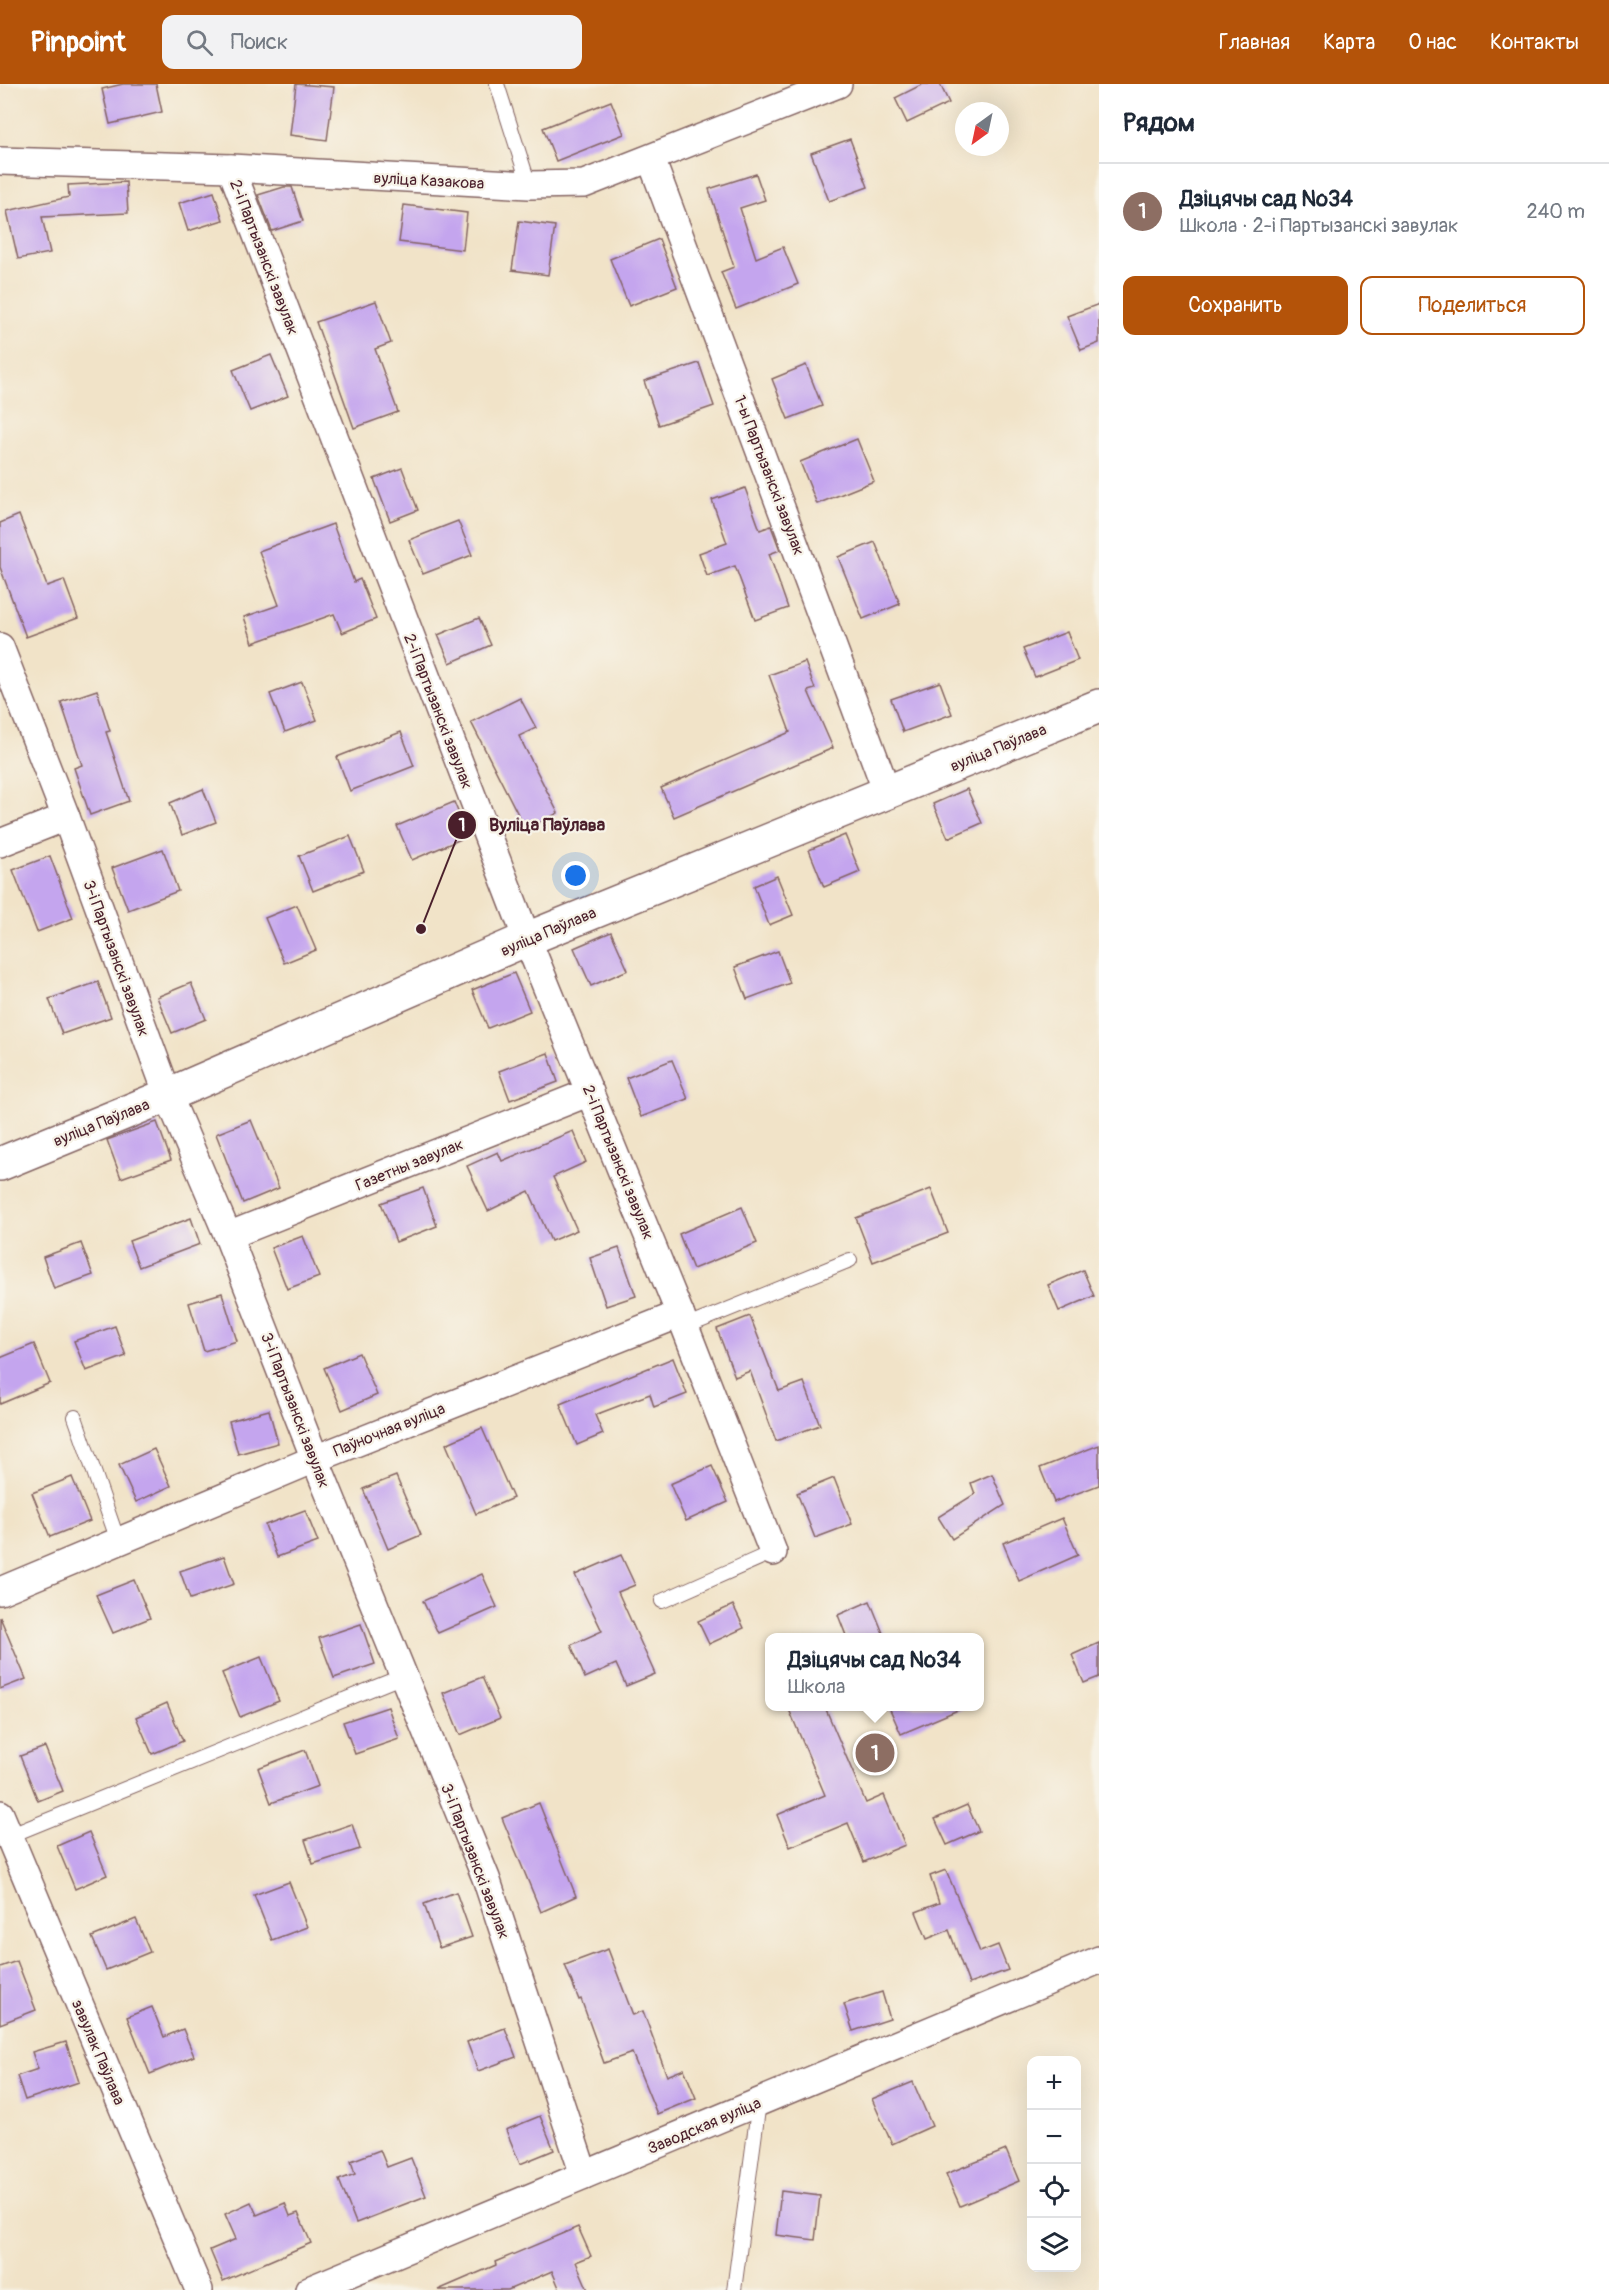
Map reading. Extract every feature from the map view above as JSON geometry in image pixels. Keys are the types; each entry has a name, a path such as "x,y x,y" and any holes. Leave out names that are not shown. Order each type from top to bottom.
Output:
{"street":[{"name":"вуліца Казакова","path":"0,161 231,168 528,185 584,184 838,84"},
{"name":"1-ы Партызанскі завулак","path":"651,159 888,792"},
{"name":"2-і Партызанскі завулак","path":"231,168 527,939 683,1320 773,1552"},
{"name":"3-і Партызанскі завулак","path":"0,647 66,817 168,1095 228,1236 315,1459 486,1878 584,2175"},
{"name":"вуліца Паўлава","path":"0,1164 168,1095 527,939 1099,706"},
{"path":"0,843 66,817"},
{"name":"Газетны завулак","path":"228,1236 590,1092"},
{"name":"Паўночная вуліца","path":"0,1591 315,1459 683,1320"},
{"name":"завулак Паўлава","path":"5,1825 199,2290"},
{"name":"Заводская вуліца","path":"309,2290 1099,1960"}],"lane":[{"path":"496,84 528,185"},
{"path":"683,1320 850,1260"},
{"path":"75,1417 118,1541"},
{"path":"662,1601 773,1552"},
{"path":"5,1825 403,1676"},
{"path":"734,2290 759,2102"}],"building":[{"path":"123,84 156,84 162,112 110,124 102,89"},
{"path":"296,84 334,87 327,140 290,135"},
{"path":"923,84 940,84 949,103 907,123 895,98"},
{"path":"611,101 624,134 556,161 543,128"},
{"path":"850,139 868,187 829,201 811,153"},
{"path":"756,174 765,200 740,208 756,258 783,247 798,284 736,309 721,272 734,267 709,189"},
{"path":"126,182 128,213 42,217 50,253 18,259 7,211 69,197 68,185"},
{"path":"284,187 292,187 303,221 272,231 258,195"},
{"path":"214,192 223,220 188,231 179,203"},
{"path":"404,205 467,213 463,250 399,242"},
{"path":"519,221 555,226 548,275 512,270"},
{"path":"659,239 677,287 629,306 610,259"},
{"path":"376,301 391,343 375,349 398,412 354,428 316,322"},
{"path":"1099,304 1099,343 1081,350 1067,316"},
{"path":"271,355 288,396 250,411 233,370"},
{"path":"699,363 714,406 659,425 644,381"},
{"path":"806,365 822,406 788,419 772,379"},
{"path":"857,439 874,481 817,504 800,462"},
{"path":"402,468 418,510 390,521 374,479"},
{"path":"745,488 760,530 771,526 780,550 769,554 788,608 755,620 735,566 707,576 699,553 727,543 712,500"},
{"path":"19,515 47,586 64,580 78,618 26,637 0,567 0,523"},
{"path":"458,521 472,555 423,574 409,540"},
{"path":"333,524 354,582 360,579 376,619 342,633 334,614 253,643 244,617 279,605 259,551"},
{"path":"875,542 900,604 863,619 838,557"},
{"path":"479,618 491,645 450,663 438,635"},
{"path":"1067,632 1078,660 1035,677 1023,649"},
{"path":"805,662 815,689 808,691 833,748 674,817 661,788 790,732 769,675"},
{"path":"302,682 317,720 285,732 270,694"},
{"path":"940,682 952,714 903,732 891,699"},
{"path":"97,690 110,731 106,732 129,801 90,815 74,768 82,765 61,702"},
{"path":"520,698 536,728 519,736 558,813 526,830 471,722"},
{"path":"401,732 414,766 350,791 337,757"},
{"path":"203,789 216,822 182,835 170,803"},
{"path":"967,789 982,823 948,838 933,804"},
{"path":"454,802 468,836 412,860 397,826"},
{"path":"845,835 860,872 824,887 809,850"},
{"path":"350,836 364,871 313,891 299,856"},
{"path":"163,849 178,891 128,910 112,868"},
{"path":"50,856 73,918 37,932 13,870"},
{"path":"777,876 793,915 769,925 754,886"},
{"path":"297,905 316,950 284,963 265,918"},
{"path":"611,932 628,970 591,986 574,948"},
{"path":"778,951 790,983 747,999 735,967"},
{"path":"514,973 530,1011 488,1028 472,990"},
{"path":"98,982 111,1017 62,1034 49,999"},
{"path":"191,983 206,1019 172,1033 157,997"},
{"path":"548,1053 558,1082 510,1100 499,1071"},
{"path":"672,1060 688,1099 641,1117 626,1078"},
{"path":"251,1120 279,1188 243,1203 216,1134"},
{"path":"157,1122 171,1160 121,1178 107,1140"},
{"path":"573,1131 586,1162 553,1177 577,1230 551,1241 529,1191 488,1211 467,1166 498,1152 502,1161"},
{"path":"423,1188 437,1226 396,1242 381,1203"},
{"path":"931,1189 948,1233 873,1262 856,1218"},
{"path":"742,1207 757,1243 693,1269 679,1234"},
{"path":"191,1218 200,1244 139,1267 129,1241"},
{"path":"303,1236 319,1277 287,1289 271,1248"},
{"path":"81,1243 93,1275 54,1289 43,1257"},
{"path":"619,1248 636,1296 606,1306 590,1258"},
{"path":"1083,1270 1094,1296 1059,1311 1048,1285"},
{"path":"222,1293 237,1341 204,1351 189,1303"},
{"path":"750,1316 779,1391 804,1382 820,1425 776,1441 750,1371 735,1377 717,1329"},
{"path":"115,1326 126,1356 86,1371 74,1341"},
{"path":"34,1344 50,1383 0,1404 0,1358"},
{"path":"359,1353 377,1395 342,1410 324,1368"},
{"path":"673,1358 687,1394 654,1407 650,1394 595,1415 603,1434 577,1445 560,1404"},
{"path":"269,1410 278,1443 238,1454 229,1421"},
{"path":"482,1428 513,1498 476,1514 446,1444"},
{"path":"1099,1445 1099,1485 1054,1502 1040,1468"},
{"path":"154,1449 171,1486 136,1502 119,1465"},
{"path":"712,1466 728,1502 686,1521 670,1484"},
{"path":"992,1474 1005,1505 952,1539 938,1517 975,1494 971,1483"},
{"path":"396,1476 421,1535 388,1549 363,1489"},
{"path":"72,1477 90,1521 50,1537 32,1493"},
{"path":"834,1478 852,1524 815,1538 797,1493"},
{"path":"305,1510 318,1542 277,1557 265,1525"},
{"path":"1062,1518 1078,1555 1019,1581 1003,1543"},
{"path":"621,1555 635,1585 618,1592 655,1674 626,1686 616,1664 585,1678 571,1645 602,1631 575,1575"},
{"path":"224,1556 234,1584 190,1599 180,1571"},
{"path":"482,1574 497,1607 438,1633 423,1601"},
{"path":"134,1580 150,1618 113,1633 96,1595"},
{"path":"870,1601 883,1633 845,1633 838,1615"},
{"path":"733,1605 744,1628 709,1644 698,1621"},
{"path":"0,1617 26,1679 0,1689"},
{"path":"361,1624 375,1664 334,1678 319,1638"},
{"path":"1099,1643 1099,1677 1084,1683 1072,1655"},
{"path":"261,1657 279,1701 240,1717 222,1673"},
{"path":"482,1677 500,1718 460,1735 443,1693"},
{"path":"167,1703 183,1741 152,1754 136,1717"},
{"path":"388,1707 399,1739 355,1754 343,1722"},
{"path":"790,1711 827,1711 866,1803 884,1795 905,1845 864,1862 848,1823 790,1847 777,1815 825,1795"},
{"path":"891,1711 956,1711 901,1734"},
{"path":"45,1747 63,1791 38,1801 20,1756"},
{"path":"305,1750 318,1786 271,1803 258,1768"},
{"path":"539,1803 576,1896 541,1912 502,1818"},
{"path":"967,1805 979,1831 947,1845 935,1819"},
{"path":"352,1824 360,1849 313,1864 305,1840"},
{"path":"89,1832 107,1875 75,1889 57,1846"},
{"path":"946,1870 980,1952 998,1945 1008,1970 969,1984 949,1930 927,1939 916,1912 939,1903 930,1876"},
{"path":"289,1882 307,1927 272,1940 254,1895"},
{"path":"456,1892 472,1937 439,1948 424,1904"},
{"path":"136,1919 150,1952 106,1970 92,1937"},
{"path":"608,1949 633,2015 643,2011 667,2076 684,2069 696,2098 657,2114 632,2053 604,2063 581,1999 579,2000 565,1965"},
{"path":"17,1961 36,2010 0,2024 0,1967"},
{"path":"882,1992 890,2019 853,2031 844,2004"},
{"path":"152,2007 164,2037 183,2029 194,2056 150,2074 127,2017"},
{"path":"505,2028 516,2057 478,2071 467,2042"},
{"path":"66,2042 79,2082 25,2100 17,2076 38,2069 32,2052"},
{"path":"913,2082 932,2126 892,2144 872,2099"},
{"path":"540,2116 554,2150 520,2164 506,2130"},
{"path":"380,2150 387,2167 411,2158 426,2196 356,2223 339,2180 355,2174 351,2161"},
{"path":"1006,2150 1019,2181 960,2206 946,2174"},
{"path":"781,2191 820,2196 815,2240 776,2235"},
{"path":"251,2202 257,2215 285,2203 290,2216 298,2213 311,2243 223,2281 210,2250 236,2239 225,2214"},
{"path":"578,2227 591,2256 576,2262 588,2290 560,2290 552,2271 508,2290 438,2290 496,2265 495,2262"}],"place":[{"name":"Вуліца Паўлава","path":"421,929"},
{"name":"Дзіцячы сад №34","path":"875,1753"}]}
